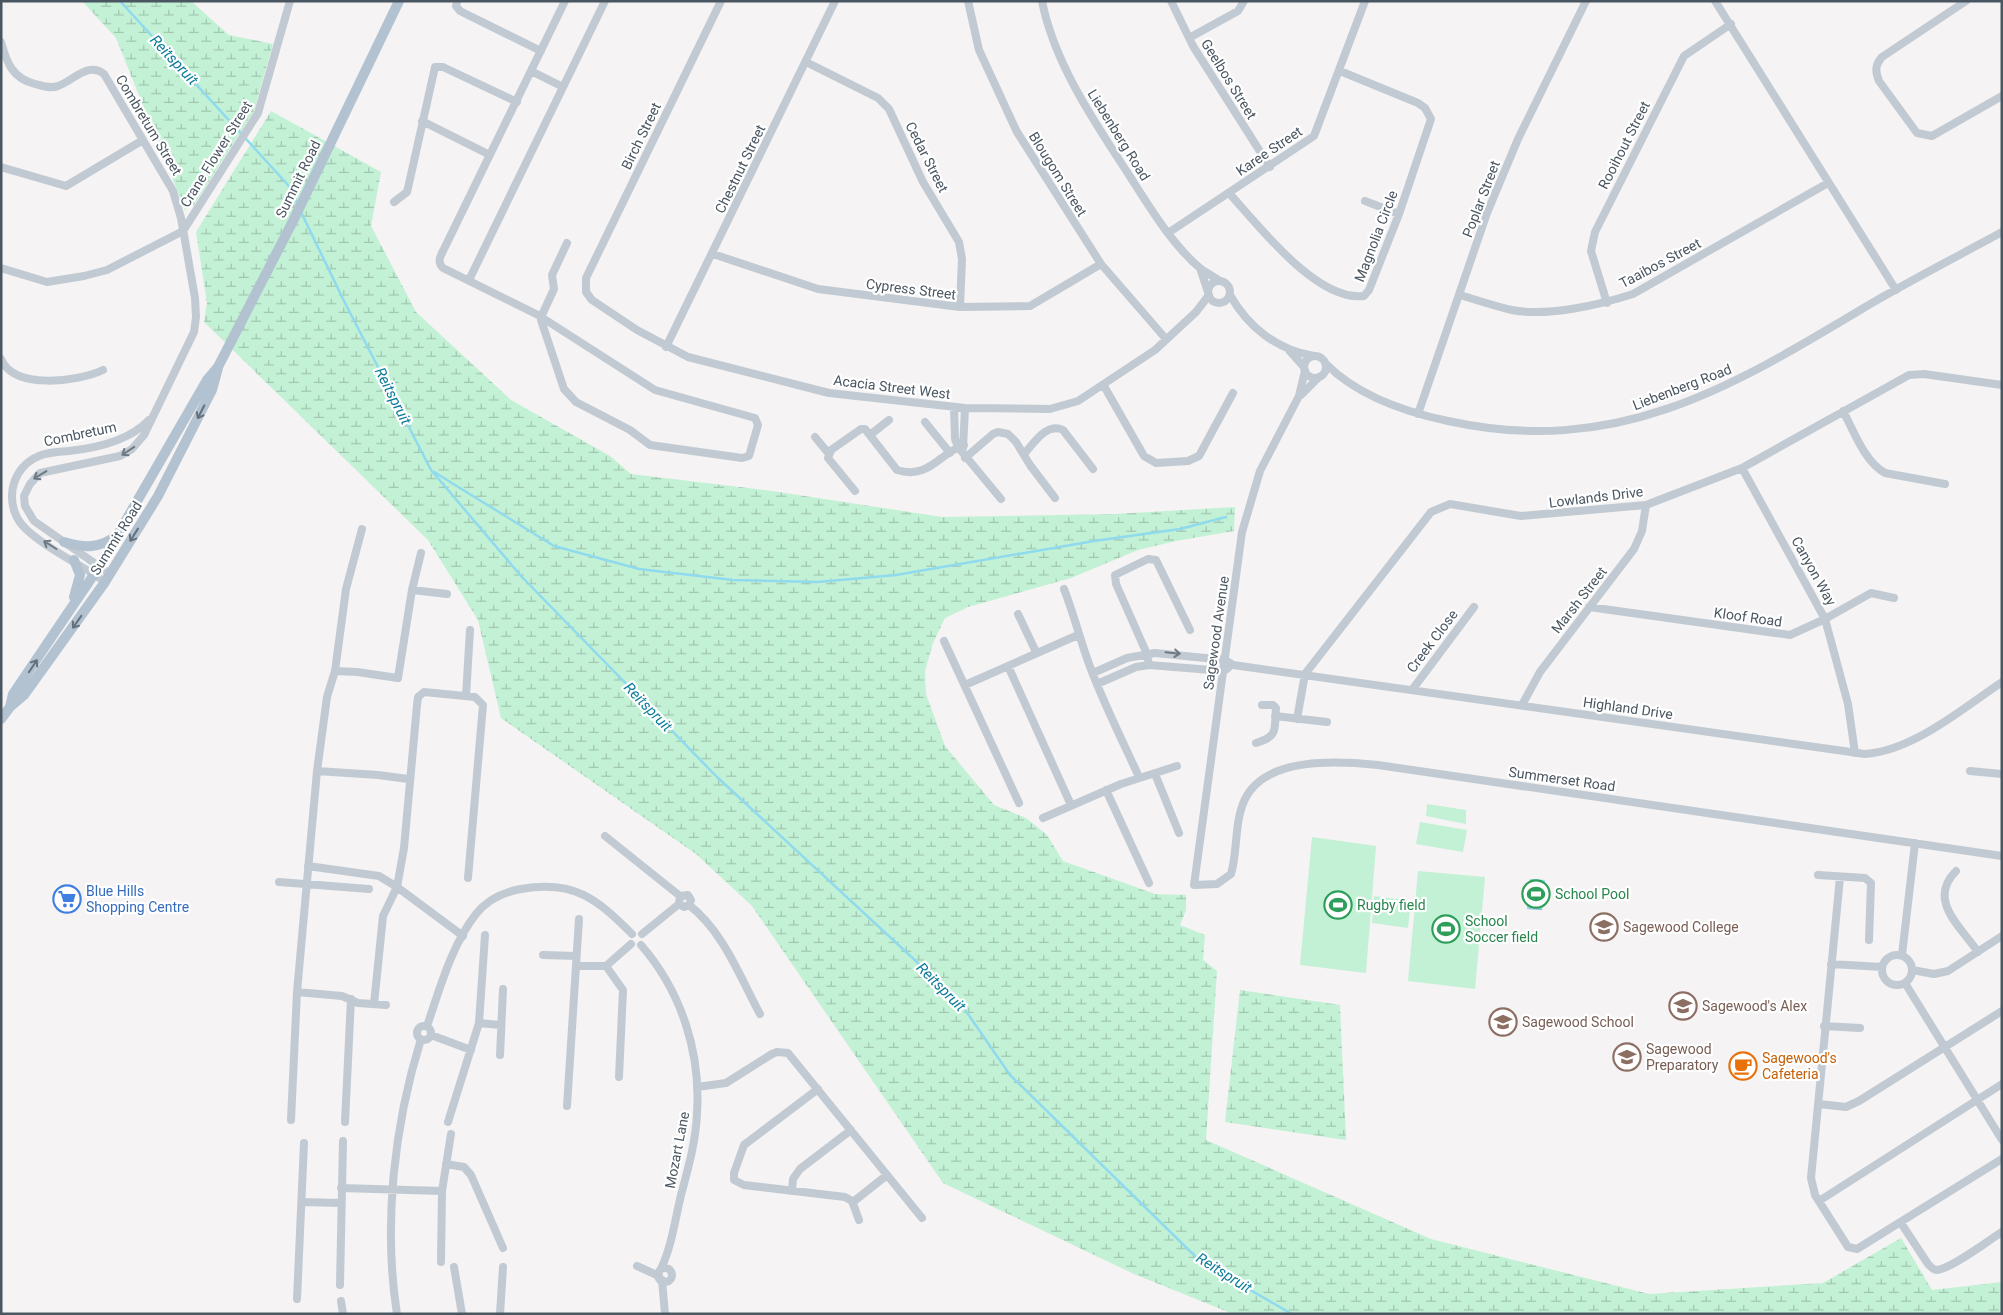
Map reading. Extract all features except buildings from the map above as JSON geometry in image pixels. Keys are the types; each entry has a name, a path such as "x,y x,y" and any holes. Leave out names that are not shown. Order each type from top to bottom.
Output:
{"main road":[{"name":"Summit Road","path":"1,719 10,707 24,695 107,578 158,496 212,390 218,367 309,187 399,1"},
{"name":"Summit Road","path":"10,707 13,694 97,571 207,380 218,367"},
{"path":"64,542 82,547 96,546 120,533"},
{"path":"59,627 79,582 80,575 74,560"}],"street":[{"name":"Crane Flower Street","path":"183,231 258,113 290,1"},
{"path":"457,1 456,6 460,11 541,52"},
{"path":"565,1 440,259 443,268 541,317 655,390 755,418 758,425 750,454 742,458 652,446 630,430 576,402 564,389 541,317 554,289 552,275 567,243"},
{"path":"469,280 605,1"},
{"name":"Birch Street","path":"585,283 592,263 721,1"},
{"name":"Chestnut Street","path":"666,347 835,1"},
{"name":"Blougom Street","path":"968,1 979,50 1011,122 1056,196 1101,264 1166,339"},
{"name":"Liebenberg Road","path":"1042,1 1048,26 1079,95 1134,184 1168,233 1200,268 1220,281"},
{"name":"Geelbos Street","path":"1172,1 1189,38 1270,167"},
{"path":"1189,38 1238,11 1244,1"},
{"name":"Karee Street","path":"1168,233 1314,136 1365,1"},
{"name":"Poplar Street","path":"1418,414 1487,213 1518,139 1586,1"},
{"path":"1715,1 1896,290"},
{"path":"1966,1 1882,57 1877,62 1875,71 1879,81 1917,133 1924,136 1932,136 2002,96"},
{"name":"Rooihout Street","path":"1607,302 1591,251 1595,232 1684,56 1731,24"},
{"name":"Combretum Street","path":"1,42 12,71 27,82 56,87 88,70 100,71 173,191 183,231"},
{"name":"Cedar Street","path":"806,62 878,98 889,109 919,174 959,242 962,259 960,307"},
{"path":"394,202 408,188 433,70 438,66 517,102"},
{"path":"531,71 563,87"},
{"name":"Magnolia Circle","path":"1229,193 1302,270 1343,296 1364,296 1369,290 1399,214 1431,126 1429,113 1418,103 1340,71"},
{"path":"422,121 490,155"},
{"path":"1,168 66,186 143,140"},
{"name":"Taaibos Street","path":"1460,295 1513,310 1550,310 1607,302 1639,291 1828,183"},
{"path":"1365,201 1399,214"},
{"path":"1,268 47,282 84,276 107,270 183,231"},
{"name":"Combretum","path":"107,578 64,542 31,519 24,501 30,484 40,473 106,461 126,453 142,438 196,323 195,298 183,231"},
{"name":"Liebenberg Road","path":"1326,364 1344,380 1392,404 1418,414 1507,431 1551,432 1618,424 1662,412 1745,376 2002,232"},
{"name":"Cypress Street","path":"712,254 818,289 960,307 1030,306 1101,264"},
{"name":"Liebenberg Road","path":"1200,268 1209,294"},
{"path":"1239,312 1219,303 1209,294 1211,286 1220,281 1229,287 1230,295 1239,312 1264,336 1288,350 1323,358 1326,369 1320,376 1309,376 1288,350"},
{"name":"Acacia Street West","path":"585,283 586,292 592,300 666,347 700,361 829,393 965,408 1056,408 1078,401 1104,386 1143,359 1196,312 1209,294"},
{"path":"1219,303 1226,300 1230,295"},
{"name":"Acacia Street West","path":"1196,312 1219,303"},
{"path":"1305,369 1308,358 1314,356"},
{"path":"1,359 7,370 15,374 51,380 77,379 103,370"},
{"name":"Sagewood Avenue","path":"1194,885 1224,671 1239,546 1247,511 1260,472 1299,396 1305,369"},
{"name":"Lowlands Drive","path":"1305,674 1431,512 1441,506 1464,505 1521,516 1646,505 1742,468 1899,380 1916,374 2002,385"},
{"name":"Liebenberg Road","path":"1320,376 1344,380"},
{"name":"Sagewood Avenue","path":"1299,396 1320,376"},
{"path":"1104,386 1144,456 1156,463 1188,461 1199,456 1233,392"},
{"path":"954,407 955,439 962,451 1001,499"},
{"path":"962,451 965,408"},
{"path":"1843,411 1868,456 1879,470 1885,473 1945,484"},
{"name":"Combretum","path":"97,571 74,560 24,528 16,517 12,502 13,484 22,469 32,459 126,437 142,427 152,417"},
{"path":"954,419 965,419"},
{"path":"870,435 889,420"},
{"path":"924,422 950,454"},
{"path":"1024,454 1047,430 1058,428 1063,430 1093,469"},
{"path":"829,454 858,430 865,429 897,470 902,472 926,470 950,454 962,451 998,432 1008,434 1056,498"},
{"path":"815,436 829,454 830,463 856,491"},
{"path":"70,451 72,468"},
{"name":"Canyon Way","path":"1742,468 1825,619 1848,704 1855,753"},
{"name":"Marsh Street","path":"1522,705 1540,672 1639,541 1646,505"},
{"path":"291,1120 297,992 317,771 328,697 335,671 346,589 362,529"},
{"path":"335,671 398,678 412,590 421,553"},
{"path":"1149,665 1147,654 1116,584 1116,574 1148,559 1156,560 1190,630"},
{"path":"1064,589 1077,623 1078,635 1097,684 1139,777"},
{"path":"412,590 447,594"},
{"name":"Kloof Road","path":"1589,607 1790,635 1825,619 1871,593 1894,598"},
{"name":"Creek Close","path":"1412,690 1474,607"},
{"path":"1018,614 1036,652"},
{"path":"466,696 470,630"},
{"path":"965,685 1078,635"},
{"path":"944,641 1019,803"},
{"path":"1093,673 1127,658 1147,654 1168,653 1225,660"},
{"name":"Highland Drive","path":"1225,660 1233,665 1855,753 1893,750 1918,737 2002,682"},
{"path":"1097,684 1136,667 1149,665 1224,671 1233,665"},
{"path":"1008,666 1071,805"},
{"path":"1297,719 1305,674"},
{"path":"374,1004 383,916 397,887 404,848 408,779 418,697 424,692 432,691 476,697 480,700 484,711 468,878"},
{"path":"1256,743 1272,738 1275,706 1262,705"},
{"path":"1275,716 1327,722"},
{"name":"Summerset Road","path":"1194,885 1217,884 1230,874 1234,863 1241,810 1252,788 1279,770 1329,763 1378,765 2002,856"},
{"path":"1043,818 1139,777 1155,774 1177,766"},
{"path":"317,771 408,779"},
{"path":"1970,771 2002,774"},
{"path":"1155,774 1179,833"},
{"path":"1106,790 1149,883"},
{"path":"606,836 679,900 684,907 689,905 701,914 719,938 760,1014"},
{"path":"1902,955 1916,843"},
{"path":"308,866 372,874 397,887 463,936"},
{"path":"1956,871 1944,886 1944,904 1978,952"},
{"path":"1818,875 1865,878 1871,883 1869,940"},
{"path":"1840,877 1824,1026 1819,1104 1811,1178 1819,1201 1848,1247 1860,1248 2002,1159"},
{"path":"279,882 369,889"},
{"path":"471,1050 431,1034 427,1026 446,973 463,936 476,914 495,898 513,890 553,885 583,894 613,916 632,934"},
{"path":"642,934 679,900"},
{"path":"567,1106 579,919"},
{"path":"631,944 629,939 632,934 637,932 642,934"},
{"path":"448,1122 479,1023 485,934"},
{"path":"631,944 641,945 644,938 642,934"},
{"path":"1912,970 1941,974 2002,936"},
{"path":"576,966 606,966 631,944"},
{"name":"Mozart Lane","path":"641,945 673,991 682,1013 692,1049 698,1107 695,1134 668,1252 666,1275"},
{"path":"543,954 576,956"},
{"path":"1902,955 1910,961 1912,970 1908,980 1895,985 1886,981 1882,967 1889,957 1902,955"},
{"path":"1831,964 1882,967"},
{"path":"606,966 624,990 619,1077"},
{"path":"1904,983 2002,1140"},
{"path":"500,1055 503,989"},
{"path":"297,992 342,996 360,1003 386,1005"},
{"path":"345,1122 351,999"},
{"path":"1819,1104 1846,1107 1854,1103 2002,1011"},
{"path":"479,1023 500,1025"},
{"path":"397,1314 392,1277 393,1190 397,1151 408,1088 421,1039 417,1031 420,1027 427,1026"},
{"path":"1824,1026 1860,1028"},
{"path":"421,1039 426,1039 431,1034"},
{"path":"696,1087 726,1083 772,1054 783,1052 792,1057 922,1218"},
{"path":"1819,1201 2002,1084"},
{"path":"818,1089 744,1144 734,1172 734,1180 744,1185 845,1197 853,1202 859,1220"},
{"path":"792,1191 793,1179 800,1169 851,1130"},
{"path":"441,1262 442,1191 451,1134"},
{"path":"340,1285 343,1141"},
{"path":"297,1299 304,1144"},
{"path":"446,1164 464,1168 471,1175 502,1248"},
{"path":"853,1202 887,1175"},
{"path":"341,1188 442,1191"},
{"path":"302,1202 341,1204"},
{"path":"1901,1223 1928,1264 1938,1270 1957,1261 2002,1232"},
{"path":"500,1314 503,1267"},
{"path":"641,1267 666,1275 663,1292 665,1314"},
{"path":"454,1268 462,1314"},
{"path":"341,1301 343,1314"}],"green space":[{"path":"82,1 191,1 229,35 273,44 254,111 194,205 185,210 116,38"},
{"name":"Reitspruit","path":"271,111 381,172 371,226 416,312 511,400 610,456 631,474 772,491 942,517 1115,514 1235,507 1234,531 1138,550 1071,578 968,607 945,618 933,643 925,671 926,694 945,746 994,805 1026,818 1047,835 1063,861 1155,894 1186,895 1186,910 1180,925 1205,935 1203,960 1217,971 1206,1140 1431,1239 1649,1294 1823,1283 1901,1238 1932,1290 2002,1282 2002,1314 1233,1314 1134,1274 943,1183 752,906 696,854 501,718 478,620 428,540 204,322 207,303 196,232"},
{"path":"1427,804 1466,810 1466,824 1426,816"},
{"path":"1420,822 1467,830 1463,852 1416,844"},
{"name":"Rugby field","path":"1312,837 1376,846 1366,973 1300,965"},
{"name":"School Soccer field","path":"1418,871 1485,877 1475,989 1408,981"},
{"path":"1374,896 1411,901 1408,928 1372,923"},
{"path":"1240,990 1340,1005 1346,1140 1225,1122"}],"water":[{"name":"School Pool","path":"1530,879 1545,880 1542,910 1527,909"}],"waterway":[{"name":"Reitspruit","path":"120,1 288,185 298,205"},
{"name":"Reitspruit","path":"301,212 344,301 431,470 521,576 717,777 959,1001 1010,1075 1200,1261 1292,1314"},
{"path":"434,472 554,546 639,569 733,580 818,582 896,575 1094,541 1180,529 1226,517"}],"place":[{"name":"School Pool","path":"1536,894"},
{"name":"Blue Hills Shopping Centre","path":"67,899"},
{"name":"Rugby field","path":"1338,905"},
{"name":"Sagewood College","path":"1604,927"},
{"name":"School Soccer field","path":"1446,929"},
{"name":"Sagewood's Alex","path":"1683,1006"},
{"name":"Sagewood School","path":"1503,1022"},
{"name":"Sagewood Preparatory","path":"1627,1057"},
{"name":"Sagewood's Cafeteria","path":"1743,1066"}]}
